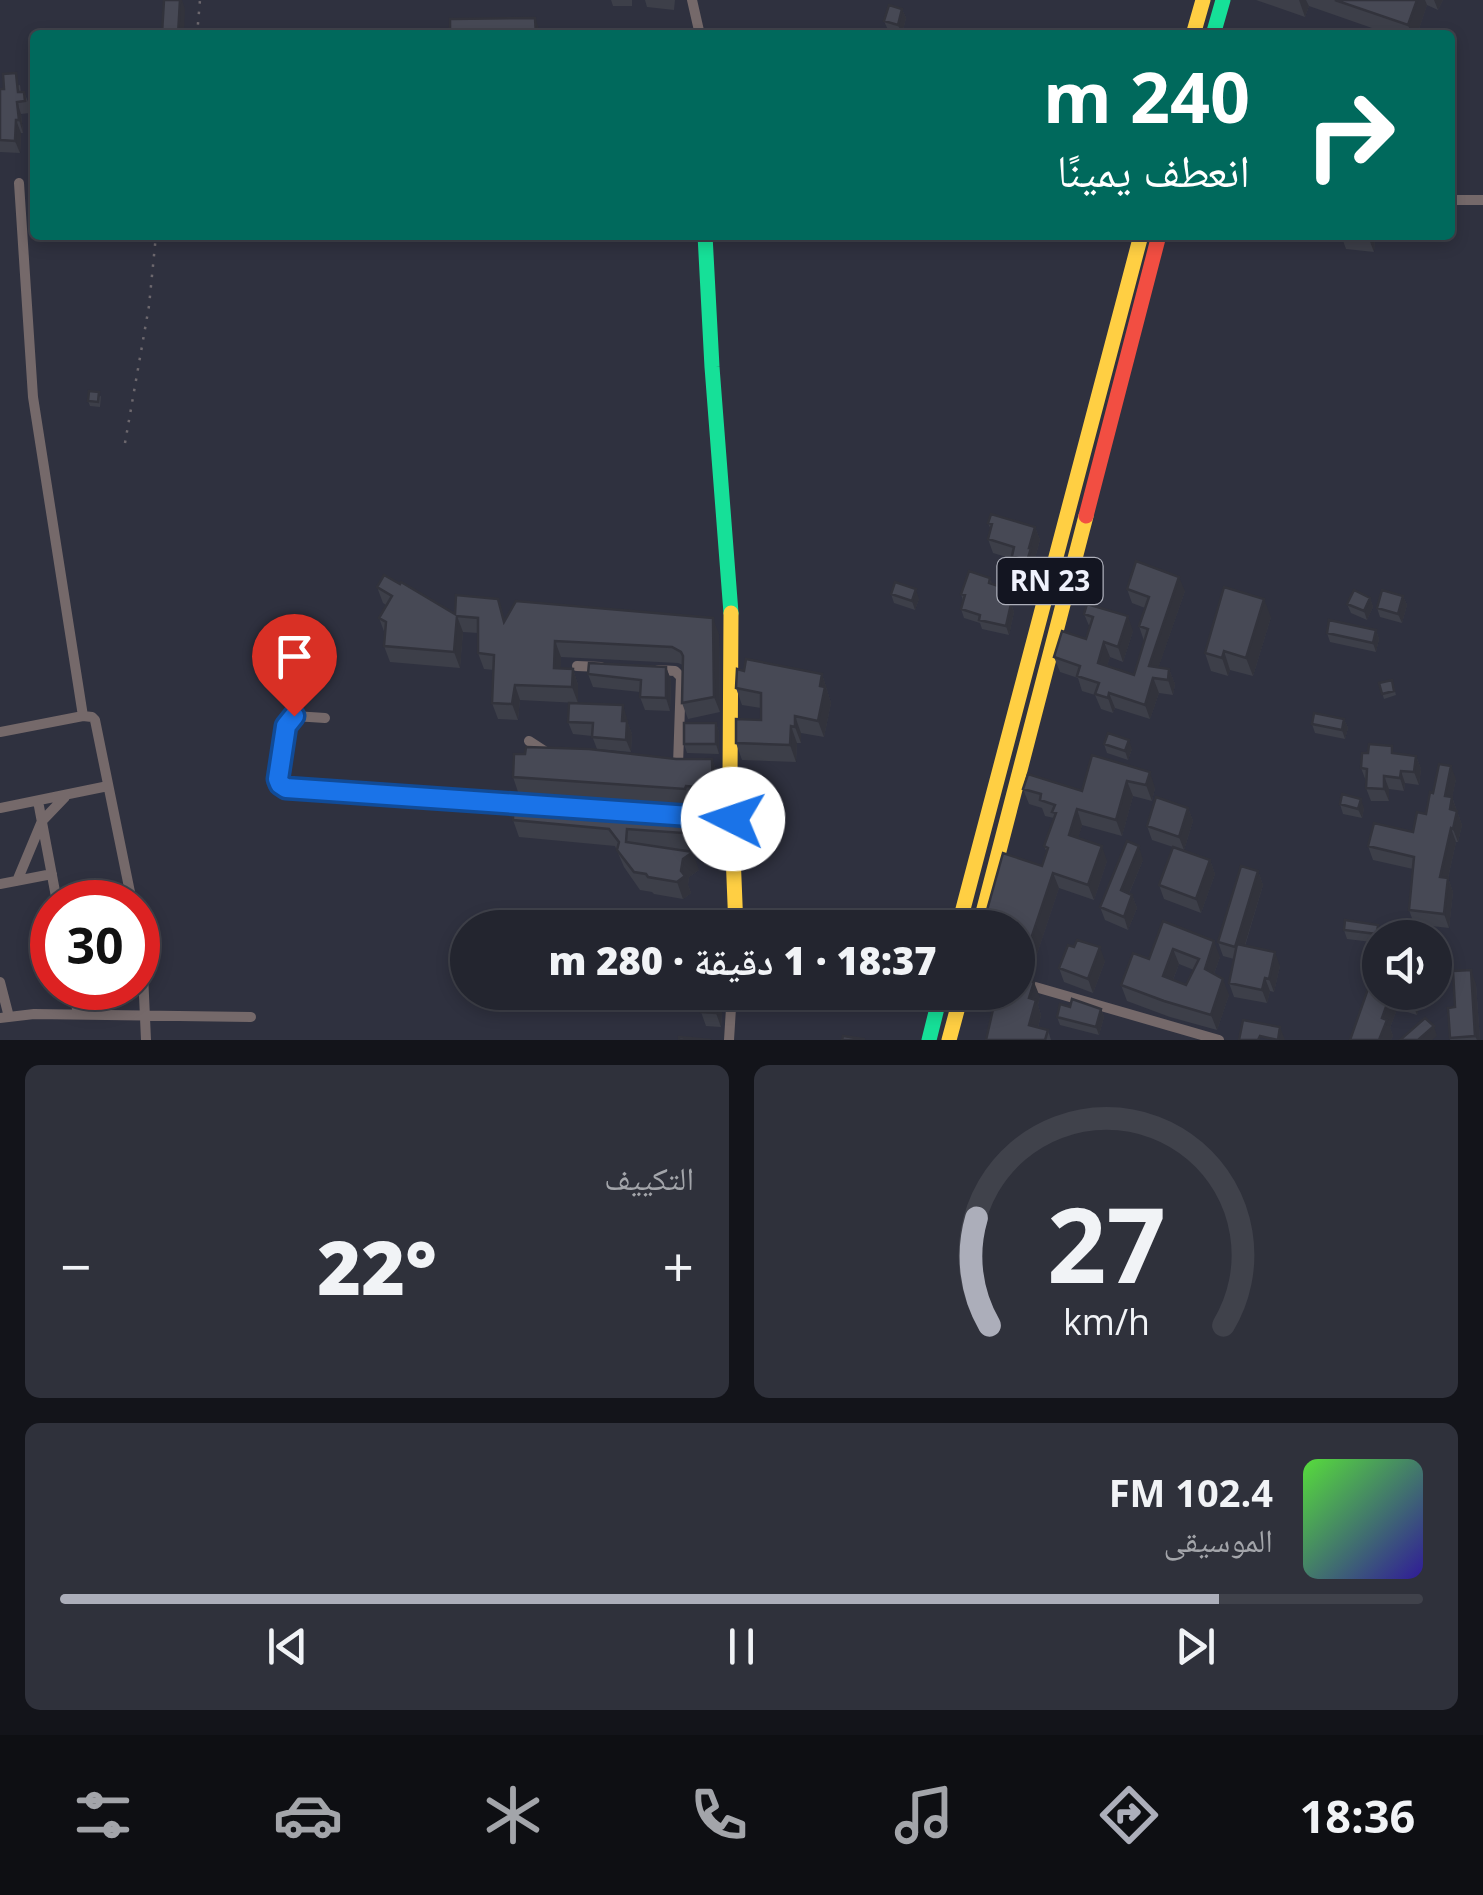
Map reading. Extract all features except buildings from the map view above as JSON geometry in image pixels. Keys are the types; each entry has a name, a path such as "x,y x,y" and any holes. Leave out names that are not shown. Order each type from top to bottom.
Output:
{"main road":[{"path":"1195,30 1202,0"},
{"path":"1214,30 1223,0"},
{"path":"706,240 732,629 722,766 733,819 737,910"},
{"name":"RN 23","path":"963,910 1140,240"},
{"name":"RN 23","path":"984,910 1157,240"},
{"path":"929,1040 936,1010"},
{"path":"949,1040 957,1010"}],"street":[{"path":"692,0 699,30"},
{"path":"19,183 33,397 84,716"},
{"path":"1455,200 1483,200"},
{"path":"577,666 616,668"},
{"path":"636,669 680,673 678,765"},
{"path":"0,732 84,716 95,720 127,880"},
{"path":"325,718 294,716 286,726 278,779 286,788 534,805"},
{"path":"529,741 546,754 565,755"},
{"path":"659,764 698,767"},
{"path":"0,808 108,786"},
{"path":"16,881 42,821 68,794"},
{"path":"38,801 53,880"},
{"path":"653,814 733,819"},
{"path":"0,884 52,874"},
{"path":"0,982 4,1018 34,1014 251,1017"},
{"path":"1035,987 1219,1040"},
{"path":"77,1010 78,1014"},
{"path":"144,1010 146,1040"},
{"path":"729,1040 731,1010"}],"path":[{"path":"197,30 200,0"},
{"path":"126,443 150,306 156,240"}],"traffic: fast":[{"path":"1214,30 1223,0"},
{"path":"705,240 731,613"},
{"path":"929,1040 936,1010"}],"traffic: slow":[{"path":"1194,30 1203,0"},
{"path":"963,910 1140,240"},
{"path":"984,910 1086,516"},
{"path":"731,613 730,780 735,910"},
{"path":"949,1040 957,1010"}],"traffic: jam":[{"path":"1086,516 1158,240"}],"route":[{"path":"294,716 286,726 278,779 286,788 733,819"}]}
